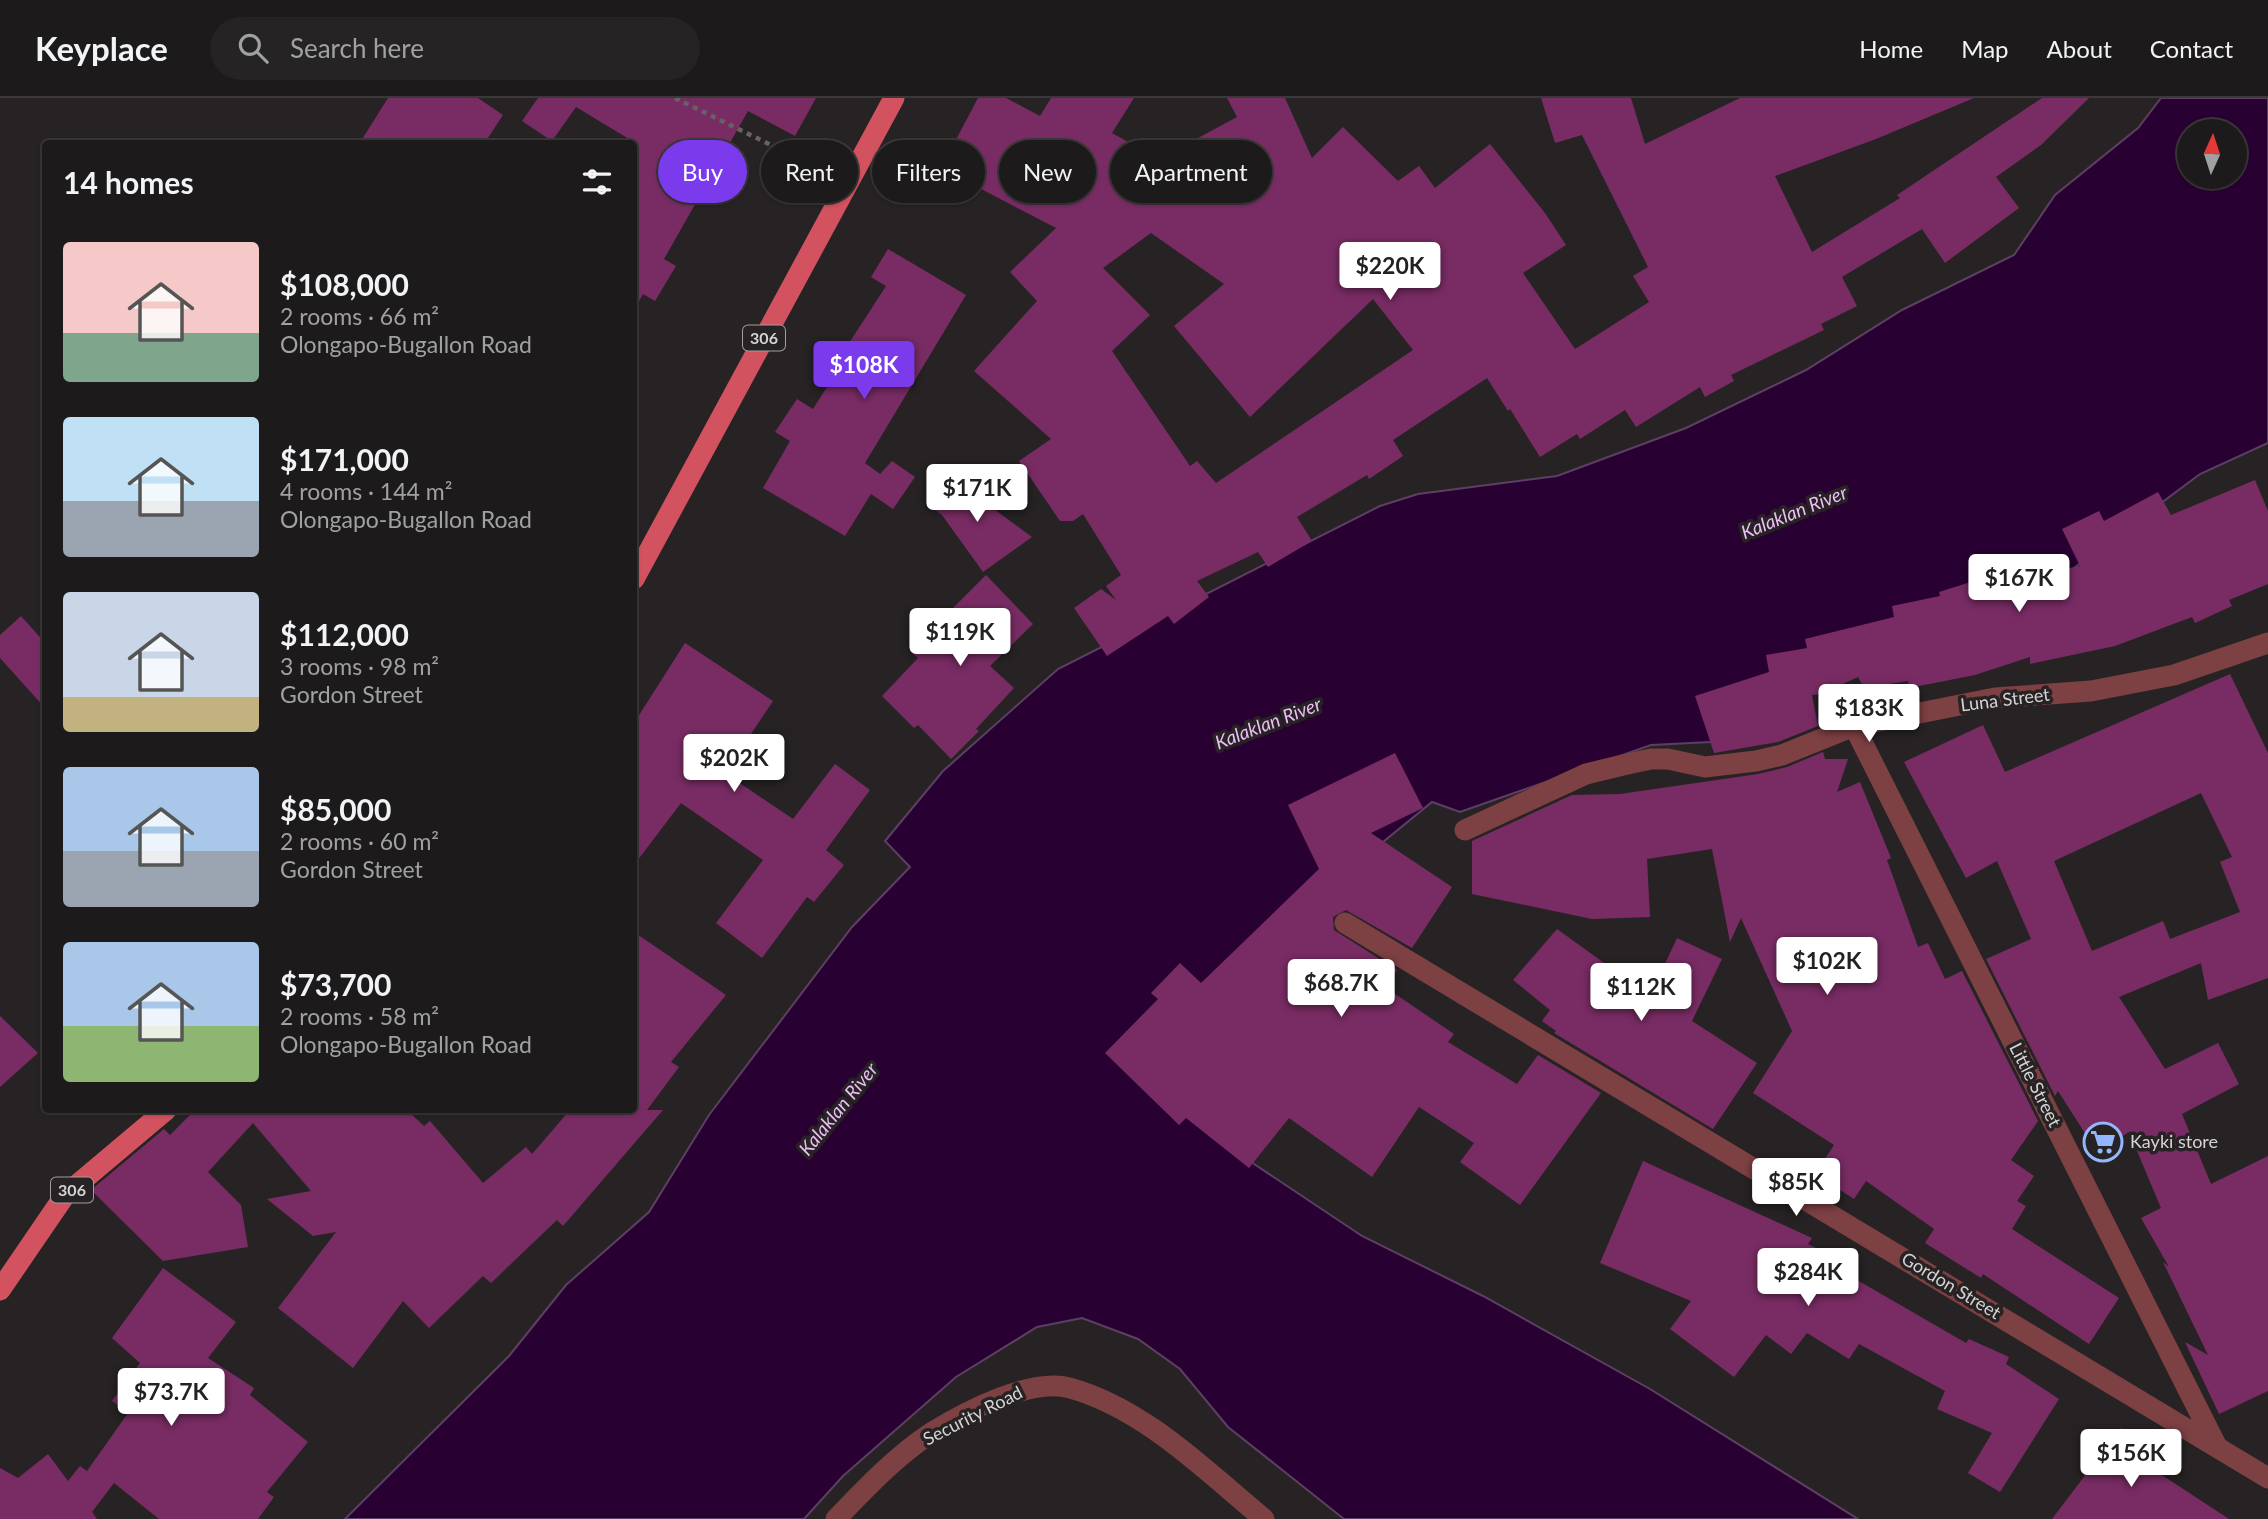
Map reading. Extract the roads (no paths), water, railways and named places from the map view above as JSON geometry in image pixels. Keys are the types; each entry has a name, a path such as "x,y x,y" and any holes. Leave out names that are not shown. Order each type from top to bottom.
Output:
{"main road":[{"name":"306","path":"637,573 894,98"},
{"name":"306","path":"0,1290 65,1195 162,1113"}],"street":[{"name":"Luna Street","path":"1465,830 1586,774 1651,759 1668,759 1705,766 1756,761 1782,755 1854,726 1995,698 2091,691 2174,675 2268,643"},
{"name":"Little Street","path":"1854,726 2216,1445"},
{"name":"Gordon Street","path":"1345,923 2268,1478"},
{"name":"Security Road","path":"836,1519 871,1482 931,1433 996,1400 1030,1387 1069,1387 1121,1409 1182,1451 1264,1519"}],"water":[{"name":"Kalaklan River","path":"2161,98 2268,98 2268,443 2200,474 2074,568 1961,598 1711,742 1651,745 1460,812 1432,802 1350,869 1181,1106 1254,1164 1362,1236 1483,1296 1650,1389 1858,1519 1344,1519 1228,1427 1180,1369 1138,1339 1082,1318 1037,1327 956,1377 843,1476 804,1519 345,1519 509,1356 566,1285 649,1212 709,1115 852,927 910,867 885,841 943,771 1058,669 1380,506 1418,494 1557,476 1686,428 1806,370 1902,310 2014,255 2055,195 2138,128"}],"place":[{"name":"Kayki store","path":"2103,1142"}]}
